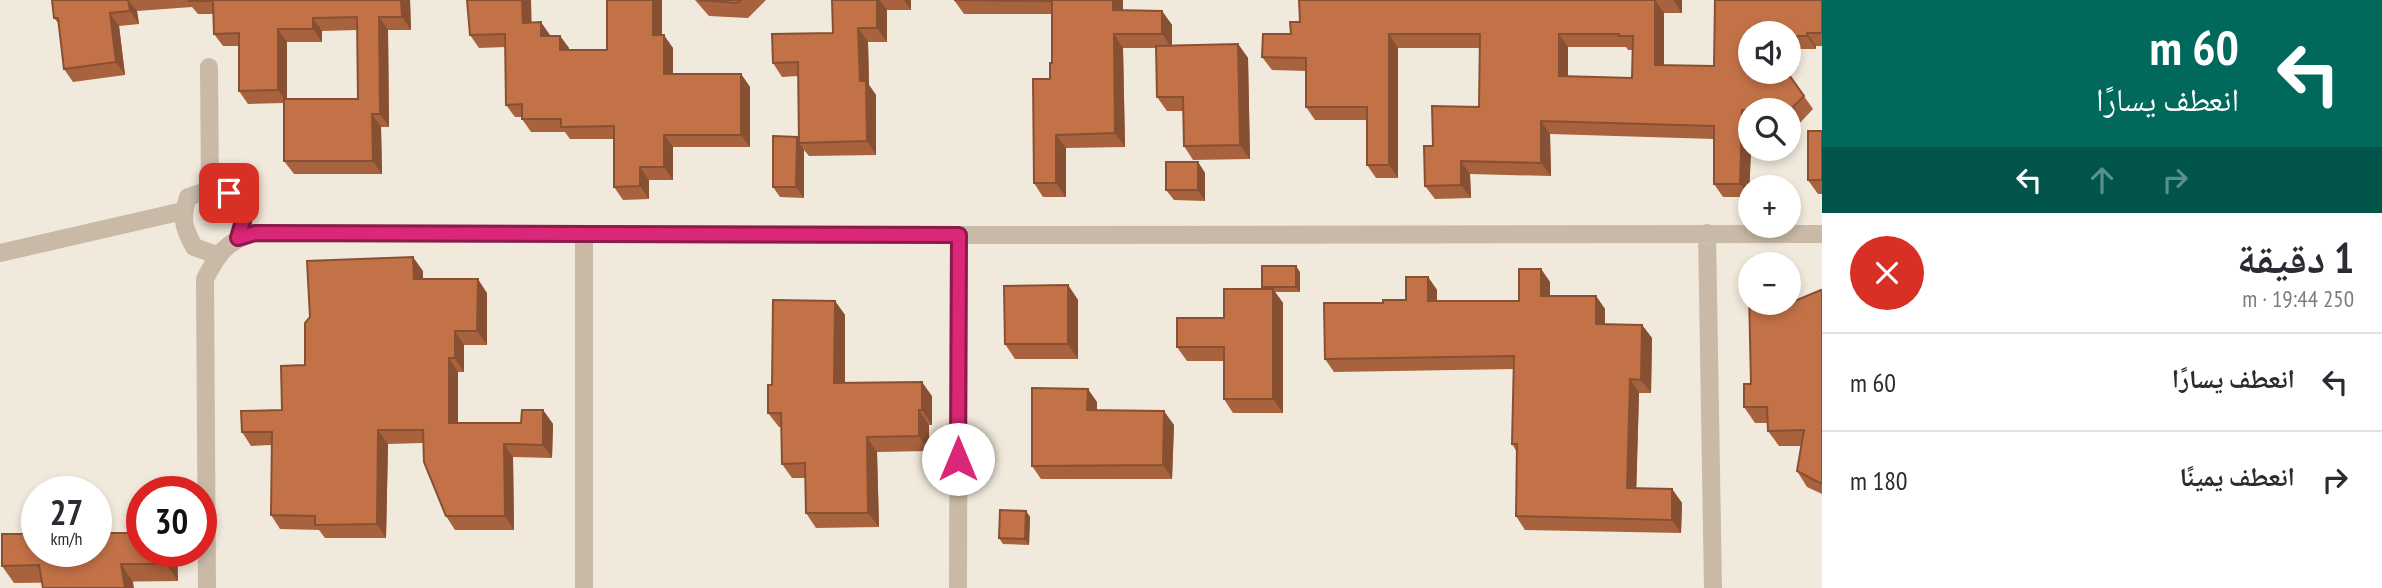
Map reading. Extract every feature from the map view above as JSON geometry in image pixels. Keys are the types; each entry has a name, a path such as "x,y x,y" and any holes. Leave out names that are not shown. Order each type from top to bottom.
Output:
{"street":[{"path":"209,66 210,190"},
{"path":"216,255 194,247 184,226 188,197 210,190 229,193 245,214 238,238"},
{"path":"0,253 184,211"},
{"path":"207,588 205,279 216,255 238,238 255,233 1822,234"},
{"path":"1707,233 1713,588"},
{"path":"584,234 584,588"},
{"path":"958,588 959,235"}],"building":[{"path":"52,0 128,0 130,11 110,13 116,62 64,69 58,18 54,18"},
{"path":"189,0 401,0 402,17 379,17 380,114 372,114 373,161 284,161 284,99 358,99 357,17 313,18 313,29 278,29 278,90 239,91 239,33 214,34 213,1"},
{"path":"467,0 522,0 523,23 541,22 541,36 560,36 560,50 607,50 607,0 653,0 653,35 664,35 664,74 741,74 741,135 664,135 664,167 640,167 640,186 614,187 614,126 561,127 561,119 522,119 522,104 506,105 505,34 470,35"},
{"path":"698,0 741,0 737,3"},
{"path":"832,0 877,0 877,28 858,28 860,81 866,81 867,141 799,143 798,62 773,63 772,34 833,33"},
{"path":"954,0 1113,0 1113,10 1162,11 1162,34 1114,34 1115,133 1056,135 1056,183 1034,183 1033,79 1050,79 1052,1"},
{"path":"1299,0 1655,0 1655,65 1714,66 1715,0 1822,0 1822,33 1807,33 1807,36 1801,36 1801,21 1738,21 1738,84 1796,84 1804,96 1801,99 1738,98 1738,161 1741,161 1738,184 1714,184 1714,126 1541,121 1541,163 1461,161 1461,185 1425,186 1424,146 1433,146 1432,106 1479,107 1480,34 1389,34 1389,165 1367,165 1367,107 1306,107 1306,58 1262,57 1263,34 1291,34 1290,22 1300,22","holes":["1559,34 1633,36 1632,78 1559,76"]},
{"path":"1238,44 1240,145 1184,146 1183,97 1157,97 1156,46"},
{"path":"1808,131 1822,131 1822,180 1808,180"},
{"path":"773,136 797,137 796,187 773,187"},
{"path":"1166,162 1198,162 1198,190 1166,190"},
{"path":"413,257 414,279 478,279 477,331 455,331 455,358 449,358 449,423 521,423 522,410 543,410 543,445 504,444 505,516 446,516 424,462 423,430 378,430 377,524 315,525 315,516 271,515 272,432 242,432 241,411 282,410 281,366 305,365 305,323 310,317 307,261"},
{"path":"1262,266 1296,266 1296,287 1262,287"},
{"path":"1519,269 1541,269 1541,296 1596,296 1596,324 1642,325 1641,380 1630,379 1627,488 1672,489 1672,520 1516,516 1517,444 1512,444 1514,356 1325,359 1324,303 1383,303 1383,300 1406,300 1406,277 1428,277 1428,301 1519,301"},
{"path":"1068,285 1068,344 1005,344 1004,286"},
{"path":"1224,289 1273,289 1273,399 1224,399 1224,347 1177,347 1177,318 1224,318"},
{"path":"1822,291 1822,484 1797,471 1804,430 1768,431 1767,407 1744,407 1744,384 1751,384 1750,315 1801,315 1801,298"},
{"path":"773,300 835,301 834,383 922,382 919,436 867,437 868,513 806,513 805,463 782,464 781,413 768,413 768,385 772,385"},
{"path":"1032,388 1088,389 1087,410 1164,411 1163,465 1032,466"},
{"path":"1000,510 1026,511 1025,539 999,538"},
{"path":"112,533 126,533 126,564 121,564 125,588 43,588 39,567 112,567"},
{"path":"2,534 21,534 21,565 2,566"}],"route":[{"path":"229,193 245,214 238,238 255,233 959,235 958,459"}]}
